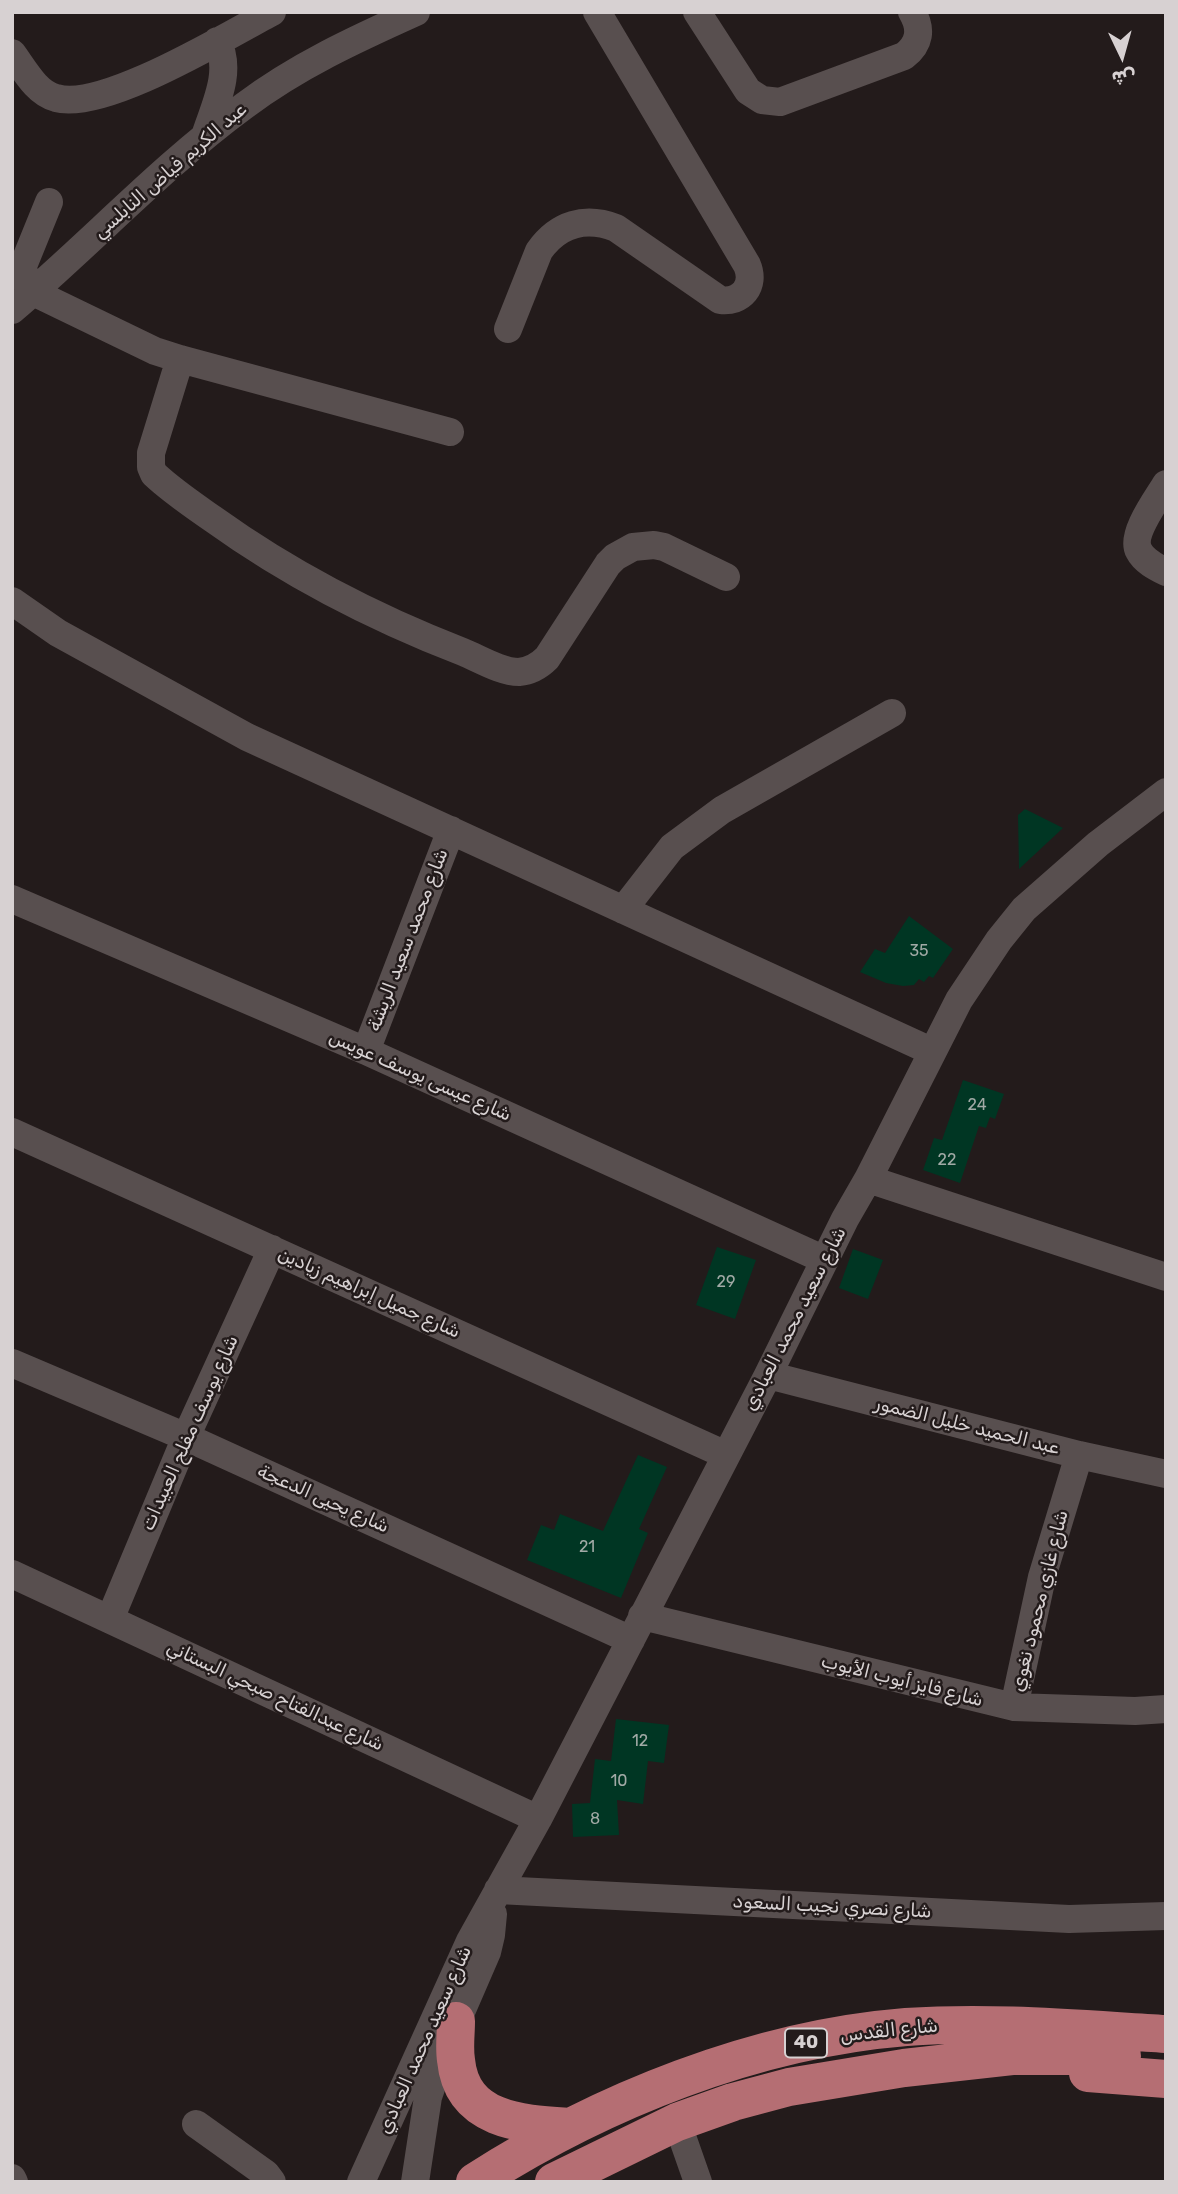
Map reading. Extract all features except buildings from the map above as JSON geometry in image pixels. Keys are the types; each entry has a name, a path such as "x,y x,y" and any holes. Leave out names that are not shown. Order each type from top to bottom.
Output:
{"highway":[{"path":"456,2021 457,2070 468,2093 476,2102 485,2110 509,2121 571,2127"},
{"name":"شارع القدس","path":"475,2182 571,2127 656,2090 723,2065 825,2039 903,2028 967,2025 1166,2034"},
{"path":"825,2039 836,2045 843,2056 842,2069 835,2080"},
{"name":"شارع القدس","path":"554,2182 677,2122 733,2102 789,2087 904,2068 1012,2056 1090,2054 1166,2058"},
{"path":"1012,2056 1048,2071 1166,2079"}],"street":[{"path":"12,53 44,93 66,100 93,96 170,67 272,12"},
{"name":"عبد الكريم فياض النابلسي","path":"23,301 205,136 245,105 315,60 416,12"},
{"path":"508,329 539,251 560,230 581,223 604,224 616,229 720,300 741,296 749,285 750,272 747,265 597,12"},
{"path":"697,12 748,91 762,100 780,102 904,56 918,37 918,24 912,12"},
{"path":"205,136 225,68 222,50 217,41"},
{"path":"49,202 23,266 23,301 180,359 450,432"},
{"path":"180,359 151,453 154,474 232,533 309,580 398,625 448,646 511,671 535,668 547,658 608,564 624,551 634,547 664,547 726,577"},
{"path":"1166,484 1146,517 1137,540 1138,550 1153,565 1166,572"},
{"path":"12,601 58,633 247,737 931,1051"},
{"path":"623,911 672,847 722,810 892,713"},
{"name":"شارع سعيد محمد العبادي","path":"361,2182 470,1941 538,1819 637,1628 931,1051 980,966 1024,909 1098,844 1166,792"},
{"name":"شارع محمد سعيد الريشة","path":"366,1051 451,830"},
{"name":"شارع عيسى يوسف عويس","path":"12,899 366,1051 825,1260"},
{"name":"شارع جميل إبراهيم زيادين","path":"12,1132 726,1455"},
{"path":"868,1179 1166,1277"},
{"name":"شارع يوسف مفلح العبيدات","path":"110,1619 186,1437 272,1249"},
{"name":"شارع يحيى الدعجة","path":"12,1363 637,1628"},
{"name":"عبد الحميد خليل الضمور","path":"768,1375 1079,1455 1166,1474"},
{"name":"شارع غازي محمود نغوي","path":"1014,1707 1042,1577 1079,1455"},
{"name":"شارع عبدالفتاح صبحي البستاني","path":"12,1574 538,1819"},
{"name":"شارع فايز أيوب الأيوب","path":"637,1628 1014,1707 1135,1711 1166,1709"},
{"name":"شارع سعيد محمد العبادي","path":"415,2182 428,2097 456,2021 486,1952 496,1895"},
{"name":"شارع نصري نجيب السعود","path":"496,1895 1069,1919 1166,1916"},
{"path":"677,2122 698,2182"},
{"path":"195,2124 266,2174 272,2182"}]}
